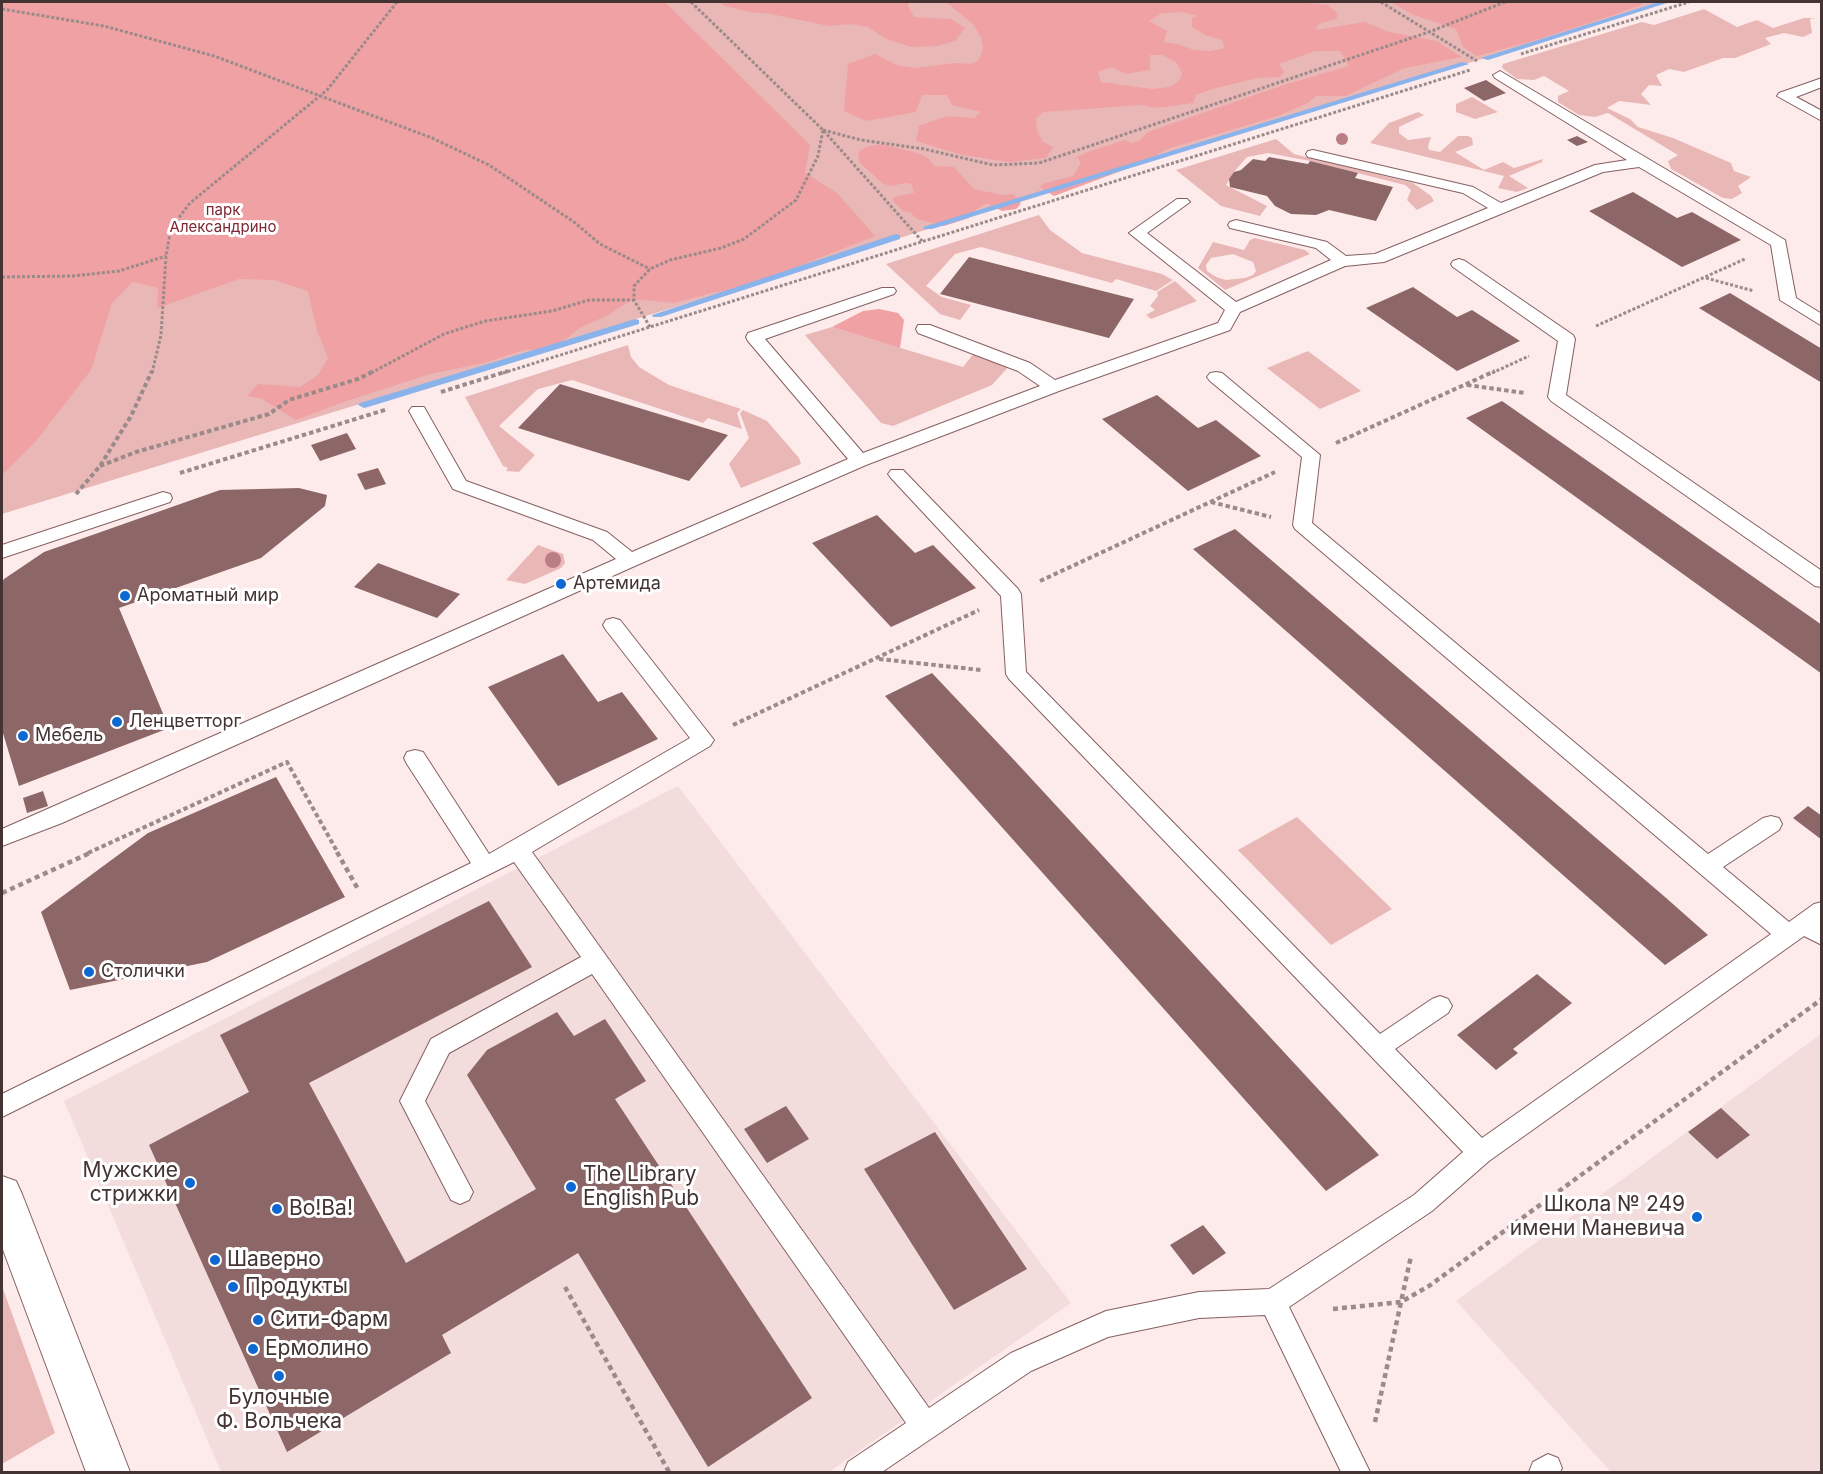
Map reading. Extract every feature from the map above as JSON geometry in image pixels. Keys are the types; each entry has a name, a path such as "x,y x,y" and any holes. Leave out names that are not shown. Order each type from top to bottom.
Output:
{"street":[{"path":"2,1194 108,1473"}],"lane":[{"path":"1500,75 1779,243 1788,300 1821,321"},
{"path":"1821,82 1784,96 1821,117"},
{"path":"1313,154 1468,190 1501,209"},
{"path":"2,838 860,460 1053,387 1224,326 1234,309 1342,261 1378,260 1600,168 1641,162"},
{"path":"1182,202 1137,232 1234,309"},
{"path":"1236,225 1321,245 1342,261"},
{"path":"1459,264 1567,339 1557,397 1821,581"},
{"path":"860,460 754,337 888,291"},
{"path":"924,329 1024,367 1053,387"},
{"path":"858,1473 1021,1362 1106,1324 1199,1305 1274,1302 1423,1203 1480,1153 1809,926 1706,867 1302,525 1311,455 1216,377"},
{"path":"418,411 459,485 600,536 630,560"},
{"path":"897,474 1011,594 1016,674 1480,1153"},
{"path":"2,552 162,498"},
{"path":"2,1106 518,850 702,740 613,625"},
{"path":"415,758 484,867"},
{"path":"1706,867 1771,824"},
{"path":"518,850 926,1426"},
{"path":"460,1192 412,1101 440,1046 596,960"},
{"path":"1377,1048 1440,1006"},
{"path":"1274,1302 1356,1473"}],"path":[{"path":"69,501 100,466 131,416 152,373 161,335 166,256 171,228 190,203 327,90 397,2"},
{"path":"692,2 823,130 922,241"},
{"path":"1381,2 1485,66"},
{"path":"823,130 861,140 924,149 993,165 1039,163 1429,32 1505,2"},
{"path":"1519,55 1689,2"},
{"path":"2,9 104,26 214,56 318,97 395,123 489,165 574,222 600,244 650,269"},
{"path":"435,394 1473,69"},
{"path":"650,327 634,300 634,286 650,269 670,260 721,248 744,239 796,200 818,156 823,130"},
{"path":"702,740 1311,455 1779,243"},
{"path":"2,277 73,276 119,271 166,256"},
{"path":"1705,278 1788,300"},
{"path":"100,466 136,452 269,414 290,400 358,379 444,334 485,321 552,311 589,300 634,300"},
{"path":"1466,385 1557,397"},
{"path":"175,475 390,408"},
{"path":"1210,502 1302,525"},
{"path":"878,658 1016,674"},
{"path":"2,893 287,762 365,900"},
{"path":"1326,1310 1401,1302 1429,1286 1821,999"},
{"path":"1373,1427 1423,1203"},
{"path":"565,1287 669,1473"}],"shaded area":[{"path":"678,786 1071,1303 829,1472 221,1472 64,1101"},
{"name":"Школа № 249 имени Маневича","path":"1821,1034 1821,1472 1611,1472 1456,1301"}],"green space":[{"name":"парк Александрино","path":"2,2 1667,2 2,514"},
{"name":"парк Александрино","path":"2,2 665,2 810,145 805,173 837,193 875,236 738,290 716,292 674,303 633,299 545,349 524,350 484,363 430,374 296,420 260,398 247,396 258,384 300,387 318,375 328,358 317,331 308,291 274,280 239,279 157,308 158,288 133,282 112,303 91,370 36,441 2,475"},
{"path":"720,2 909,2 908,6 914,17 951,19 965,28 955,41 937,46 912,47 886,39 868,27 851,24 829,26 771,14 749,12 723,5"},
{"path":"946,2 1299,2 1328,5 1338,14 1336,19 1319,24 1315,30 1365,22 1389,32 1436,41 1462,57 1405,68 1345,96 1316,96 1308,103 1278,116 1170,148 1137,165 1054,196 1040,187 1045,183 1073,176 1081,163 1077,157 1088,152 1125,140 1132,143 1139,141 1148,132 1284,85 1349,66 1340,51 1315,51 1279,64 1284,72 1279,77 1257,78 1212,89 1196,95 1193,103 1157,108 1141,105 1043,112 1036,119 1037,130 1043,142 1053,147 1046,158 1010,162 962,155 916,141 919,126 947,116 974,118 981,112 952,105 947,95 922,95 916,112 866,121 844,111 848,64 875,54 897,65 915,68 956,63 971,64 979,60 983,49 981,37 973,24","holes":["1182,12 1198,16 1192,18 1192,27 1205,35 1222,40 1225,48 1210,51 1194,50 1164,42 1167,31 1149,21 1162,13","1150,55 1162,55 1177,63 1182,73 1180,80 1170,87 1152,89 1101,82 1098,72 1112,67 1126,74 1150,70"]},
{"path":"1390,2 1642,2 1641,5 1614,15 1477,56 1463,47 1456,29 1414,15"},
{"path":"1704,9 1737,27 1757,20 1773,28 1804,18 1815,18 1810,19 1812,33 1803,37 1784,33 1765,38 1771,44 1735,58 1723,58 1684,72 1669,69 1656,75 1662,86 1649,85 1641,94 1651,105 1619,101 1607,108 1630,119 1638,127 1673,138 1731,163 1734,171 1751,177 1738,186 1742,193 1732,199 1723,198 1671,169 1668,161 1678,155 1608,113 1595,117 1579,115 1558,102 1558,96 1569,91 1544,76 1534,80 1517,79 1502,68 1503,64 1642,22 1654,25"},
{"path":"1472,97 1498,112 1475,119 1456,112 1456,104"},
{"path":"1418,112 1424,115 1399,127 1399,133 1408,140 1431,137 1429,150 1440,152 1458,136 1468,136 1472,138 1473,145 1455,152 1484,170 1503,162 1514,168 1543,159 1542,162 1509,176 1528,188 1517,192 1498,188 1504,176 1370,143 1389,123"},
{"path":"1276,139 1294,154 1413,183 1431,196 1434,201 1417,210 1407,200 1411,190 1405,185 1268,153 1247,157 1226,185 1267,206 1260,216 1221,206 1176,170"},
{"path":"882,144 920,154 928,158 934,166 954,167 974,189 1002,195 1012,194 1021,200 1020,205 1016,209 1002,211 986,203 970,214 969,218 944,226 917,219 910,212 903,211 893,201 893,198 898,196 914,193 911,184 890,186 882,183 859,162 858,152 866,147"},
{"path":"1039,215 1050,230 1082,253 1162,274 1173,280 1156,291 1116,279 1112,283 981,247 955,254 926,286 942,297 971,305 960,320 940,314 886,264"},
{"path":"1255,238 1305,250 1310,254 1225,290 1198,268 1213,242 1244,250 1250,240","holes":["1233,254 1253,262 1256,271 1253,275 1226,280 1207,271 1206,265 1211,258"]},
{"path":"1175,281 1197,301 1151,319 1146,315 1155,310 1150,306 1158,296 1157,292"},
{"path":"879,309 898,313 904,320 900,348 832,327 863,311"},
{"path":"832,327 963,367 974,353 1010,365 992,385 893,426 881,423 805,335"},
{"path":"628,345 631,357 639,367 669,385 741,409 737,413 742,429 708,418 703,423 572,380 538,389 499,426 535,455 519,472 506,471 508,468 503,466 465,397"},
{"path":"1308,351 1361,391 1320,409 1267,368"},
{"path":"743,410 767,421 799,458 801,464 741,488 729,464 749,438 740,413"},
{"path":"538,545 563,554 565,563 561,568 525,584 506,580"},
{"path":"1297,817 1392,909 1331,945 1238,850"},
{"path":"2,1286 55,1433 2,1464"}],"building":[{"path":"1486,80 1506,93 1484,101 1464,88"},
{"path":"1577,136 1588,142 1577,146 1567,140"},
{"path":"1269,157 1308,164 1310,161 1358,173 1355,178 1393,187 1376,221 1329,210 1316,215 1291,214 1275,206 1267,196 1230,187 1229,179 1234,172 1241,170 1253,159 1265,161"},
{"path":"1633,192 1677,218 1692,212 1741,240 1682,267 1589,211"},
{"path":"969,257 1134,299 1109,338 940,294"},
{"path":"1413,287 1457,317 1472,310 1520,341 1457,371 1366,308"},
{"path":"1730,293 1822,349 1822,383 1699,308"},
{"path":"560,384 728,435 689,481 518,428"},
{"path":"1157,395 1198,428 1216,420 1261,456 1188,491 1102,419"},
{"path":"1502,401 1822,625 1822,674 1466,418"},
{"path":"347,433 356,449 320,461 311,445"},
{"path":"378,468 386,484 365,490 357,474"},
{"path":"299,488 327,495 325,506 261,558 119,608 169,728 19,786 2,730 2,582 4,579 44,552 220,490"},
{"path":"877,515 915,553 933,545 976,588 891,627 812,543"},
{"path":"1235,529 1708,935 1665,965 1193,549"},
{"path":"378,563 460,594 437,618 354,587"},
{"path":"563,654 598,702 622,692 658,739 558,786 488,687"},
{"path":"932,673 1379,1155 1326,1191 885,696"},
{"path":"276,777 345,897 207,962 70,990 41,912 148,833"},
{"path":"43,791 48,806 27,813 23,798"},
{"path":"1808,806 1822,816 1822,840 1793,818"},
{"path":"489,901 532,967 309,1083 406,1263 536,1189 467,1075 487,1050 557,1012 574,1036 605,1019 646,1081 615,1099 812,1398 708,1467 578,1253 442,1335 451,1353 287,1452 149,1145 249,1092 220,1035"},
{"path":"1537,974 1572,1003 1513,1049 1518,1053 1496,1070 1457,1035"},
{"path":"786,1106 809,1139 767,1163 744,1129"},
{"path":"1721,1108 1750,1135 1717,1159 1688,1132"},
{"path":"935,1132 1027,1269 954,1310 864,1169"},
{"path":"1203,1225 1226,1253 1193,1275 1170,1245"}],"waterway":[{"path":"1485,58 1666,2"},
{"path":"928,227 1465,64"},
{"path":"657,315 896,237"},
{"path":"364,405 635,322"}],"place":[{"name":"Артемида","path":"561,584"},
{"name":"Ароматный мир","path":"125,596"},
{"name":"Ленцветторг","path":"117,722"},
{"name":"Мебель","path":"23,736"},
{"name":"Столички","path":"89,972"},
{"name":"Мужские стрижки","path":"190,1183"},
{"name":"The Library English Pub","path":"571,1187"},
{"name":"Во!Ва!","path":"277,1209"},
{"name":"Школа № 249 имени Маневича","path":"1697,1217"},
{"name":"Шаверно","path":"215,1260"},
{"name":"Продукты","path":"233,1287"},
{"name":"Сити-Фарм","path":"258,1320"},
{"name":"Ермолино","path":"253,1349"},
{"name":"Булочные Ф. Вольчека","path":"279,1376"}]}
